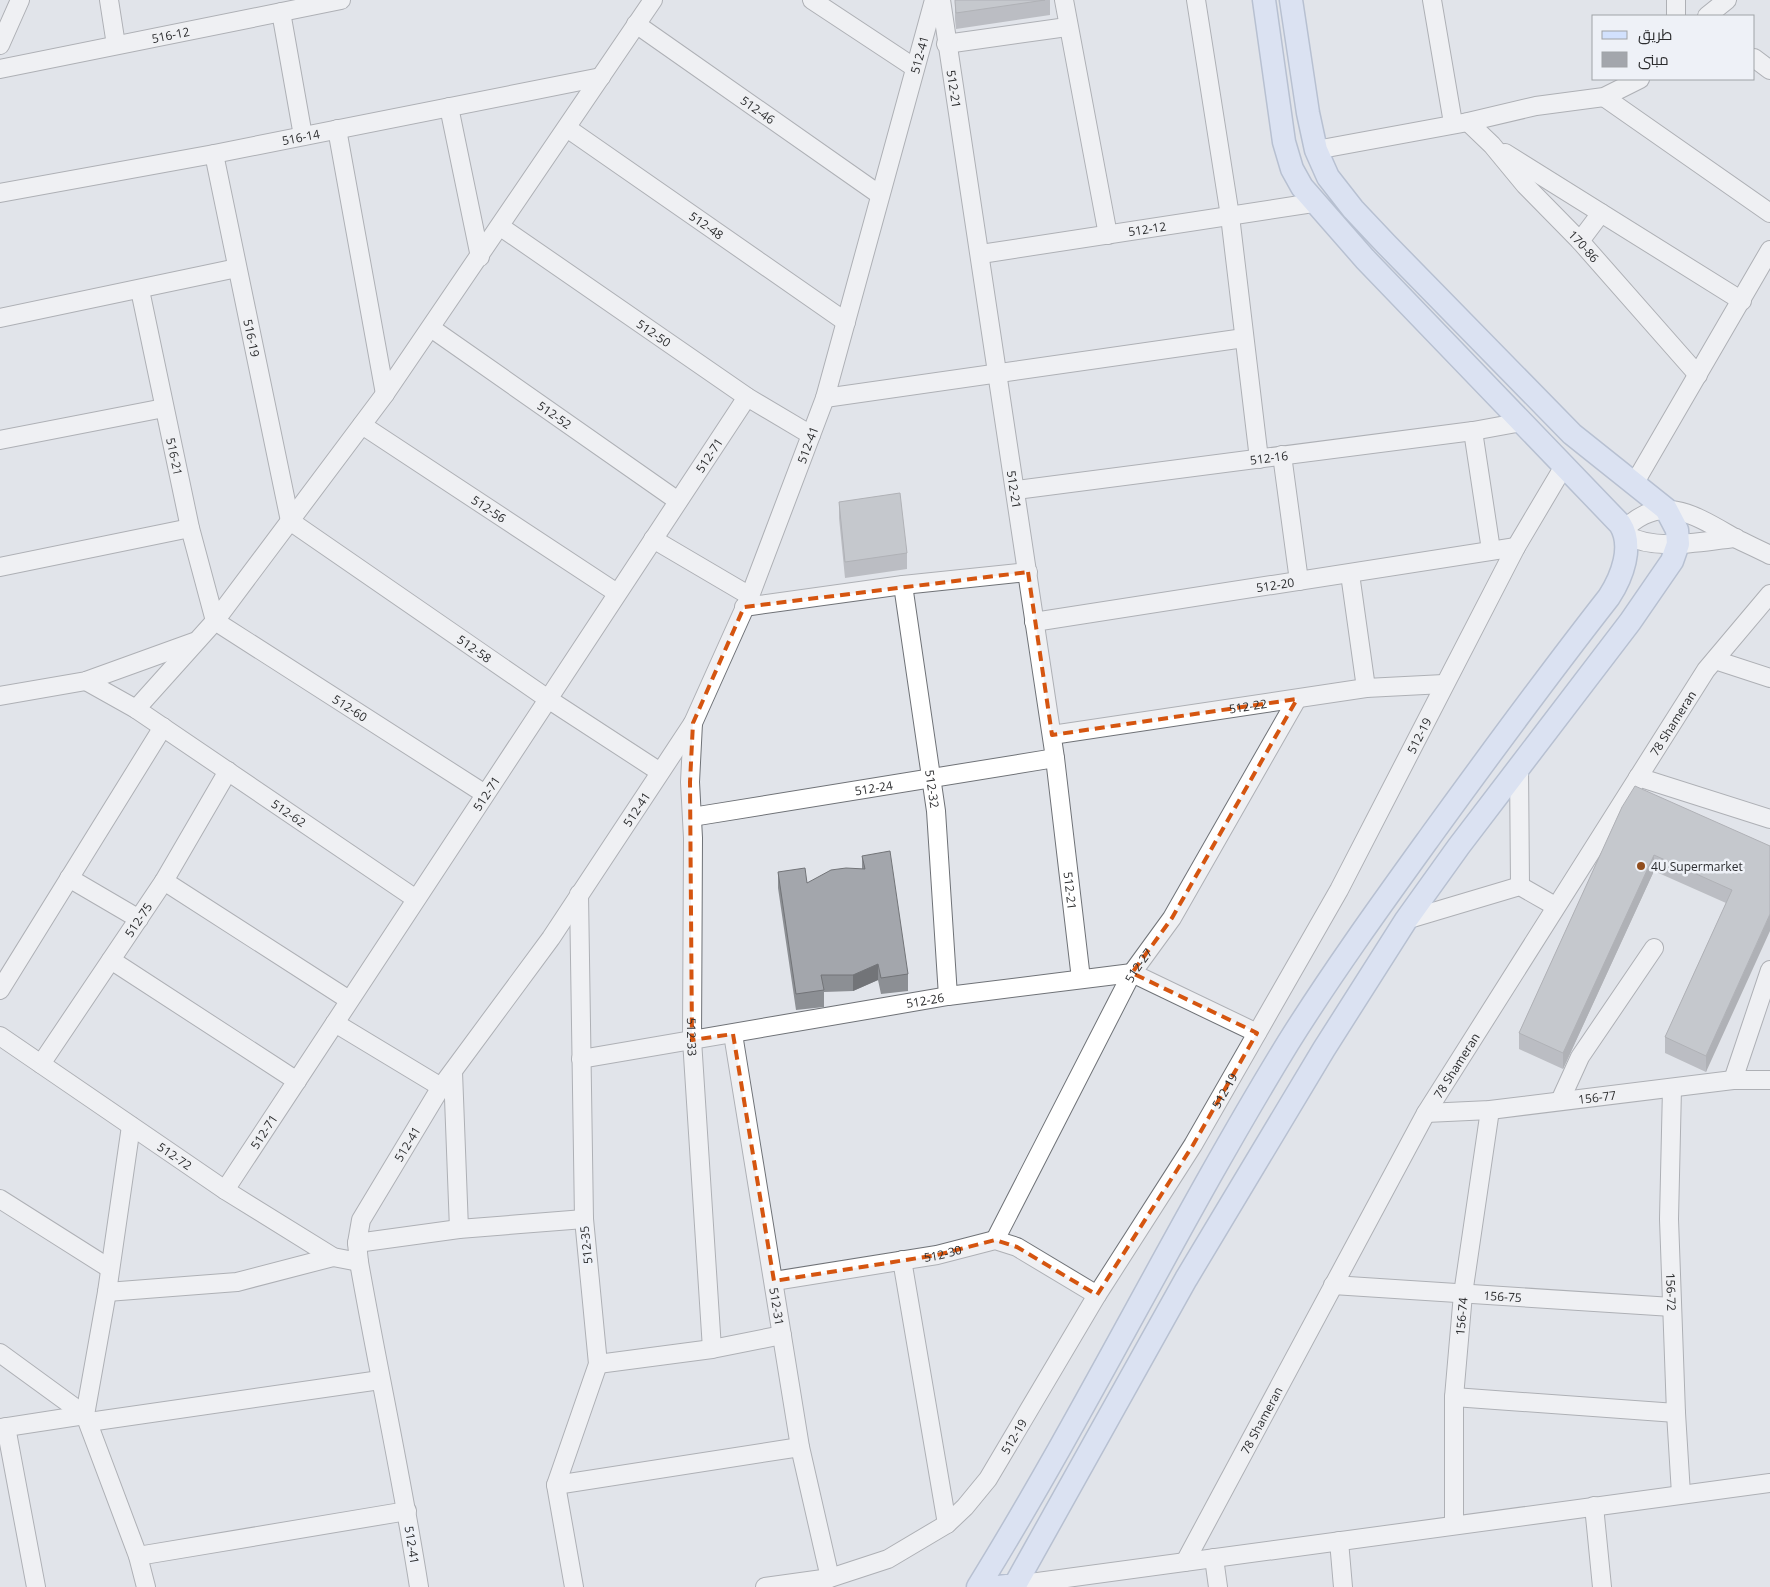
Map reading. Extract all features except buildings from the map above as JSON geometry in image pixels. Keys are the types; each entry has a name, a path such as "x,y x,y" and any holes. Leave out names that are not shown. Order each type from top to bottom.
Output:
{"main road":[{"path":"978,1587 1088,1399 1223,1152 1290,1040 1372,917 1535,692 1609,597 1622,570 1626,555 1625,532 1608,510 1557,459 1314,203 1302,187 1287,156 1264,0"},
{"path":"1007,1586 1186,1279 1324,1049 1406,920 1519,766 1635,615 1672,561 1678,544 1677,530 1666,509 1572,434 1353,209 1328,177 1316,150 1308,113 1291,0"},
{"path":"1557,459 1572,434"}],"street":[{"path":"0,46 20,0"},
{"path":"109,0 116,45"},
{"name":"516-12","path":"0,68 341,0"},
{"path":"136,709 194,642 215,621 385,394 501,227 652,0"},
{"path":"812,0 915,68"},
{"name":"512-41","path":"419,1587 407,1511 380,1380 359,1262 357,1243 361,1220 442,1087 551,938 693,723 747,602 825,398 934,0"},
{"name":"512-21","path":"941,0 946,44 1001,372 1034,622 1052,735 1081,979"},
{"path":"1064,0 1067,26 1108,235"},
{"path":"1196,0 1230,216 1259,459"},
{"path":"1432,0 1461,122"},
{"path":"1676,0 1676,15"},
{"path":"1708,15 1727,0"},
{"path":"281,12 303,136"},
{"name":"512-46","path":"636,24 880,194"},
{"path":"946,44 1067,26"},
{"path":"1755,59 1770,70"},
{"name":"516-14","path":"0,194 214,154 601,77"},
{"path":"1316,150 1536,106 1604,96 1638,80"},
{"path":"1604,96 1770,213"},
{"path":"448,107 480,257"},
{"name":"170-86","path":"1461,122 1492,145 1524,185 1580,241 1698,374"},
{"name":"512-48","path":"567,128 846,322"},
{"path":"337,129 385,394"},
{"path":"1492,145 1742,301"},
{"name":"516-19","path":"214,154 290,520"},
{"name":"512-12","path":"981,254 1314,203"},
{"path":"1580,241 1601,213"},
{"name":"512-50","path":"501,227 747,396 811,435"},
{"path":"1634,484 1770,250"},
{"path":"0,318 140,290 237,268"},
{"name":"516-21","path":"140,290 190,528 215,621"},
{"name":"512-52","path":"431,328 678,501"},
{"path":"825,398 1244,338"},
{"name":"512-71","path":"225,1190 747,396"},
{"path":"0,440 164,408"},
{"name":"512-16","path":"1016,490 1473,431 1522,422"},
{"name":"512-56","path":"362,424 617,593"},
{"path":"1473,431 1491,550"},
{"path":"1282,455 1299,582"},
{"name":"512-19","path":"765,1587 830,1578 888,1559 946,1524 965,1507 988,1478 1097,1295 1193,1145 1339,890 1516,547 1557,459"},
{"path":"1736,538 1678,544 1640,540 1625,532 1635,520 1666,509 1679,510 1694,516 1770,555"},
{"name":"512-58","path":"290,520 548,698 660,772"},
{"path":"0,567 190,528"},
{"path":"653,539 747,602 1028,572"},
{"name":"512-20","path":"1034,622 1516,547"},
{"path":"1350,574 1366,688"},
{"name":"512-32","path":"903,585 936,812 948,996"},
{"name":"78 Shameran","path":"1185,1562 1426,1114 1555,906 1706,670 1770,594"},
{"name":"512-60","path":"215,621 485,794"},
{"path":"0,696 86,681 194,642"},
{"path":"1715,660 1770,678"},
{"name":"512-62","path":"86,681 136,709 416,899"},
{"name":"512-22","path":"1052,735 1366,688 1444,684"},
{"name":"512-27","path":"995,1240 1132,972 1172,918 1297,698"},
{"name":"512-33","path":"693,723 690,782 692,817 692,1040 712,1349"},
{"path":"0,990 163,727"},
{"name":"512-24","path":"692,817 1055,758"},
{"path":"1519,766 1520,886"},
{"name":"512-75","path":"41,1064 164,881 228,771"},
{"path":"1638,777 1770,819"},
{"path":"69,878 139,919"},
{"path":"164,881 349,1000"},
{"path":"1406,920 1520,886 1555,906"},
{"name":"512-35","path":"574,1587 556,1485 598,1364 584,1219 579,894"},
{"path":"1560,1101 1580,1057 1654,948"},
{"path":"111,960 296,1081"},
{"path":"1733,1080 1770,970"},
{"path":"1132,972 1257,1033"},
{"name":"512-26","path":"581,1059 948,996 1132,972"},
{"path":"335,1023 442,1087"},
{"name":"512-31","path":"734,1034 800,1447 830,1578"},
{"name":"512-72","path":"0,1036 225,1190 333,1257 359,1262"},
{"path":"453,1072 459,1229"},
{"name":"156-77","path":"1426,1114 1490,1110 1733,1080 1770,1080"},
{"name":"156-72","path":"1672,1088 1668,1219 1681,1494"},
{"name":"156-74","path":"1454,1525 1454,1398 1463,1294 1490,1110"},
{"path":"131,1126 87,1418 138,1556 146,1587"},
{"path":"0,1199 109,1268"},
{"path":"357,1243 459,1229 584,1219"},
{"path":"995,1240 1017,1247 1097,1295"},
{"name":"512-30","path":"774,1281 937,1255 995,1240"},
{"path":"106,1292 237,1282 333,1257"},
{"path":"902,1260 946,1524"},
{"name":"156-75","path":"1333,1285 1672,1307"},
{"path":"598,1364 712,1349 782,1336"},
{"path":"0,1354 87,1418"},
{"path":"36,1587 3,1428 380,1380"},
{"path":"1454,1398 1676,1413"},
{"path":"556,1485 800,1447"},
{"path":"1007,1586 1092,1581 1185,1562 1770,1483"},
{"path":"1594,1506 1602,1587"},
{"path":"138,1556 407,1511"},
{"path":"1338,1541 1344,1587"},
{"path":"1214,1558 1218,1587"}],"highlighted area":[{"path":"1028,572 1052,735 1297,699 1172,918 1132,973 1257,1033 1193,1145 1097,1295 1017,1247 995,1240 937,1255 774,1281 733,1034 692,1040 690,782 693,723 744,607"}],"place":[{"name":"4U Supermarket","path":"1641,866"}]}
